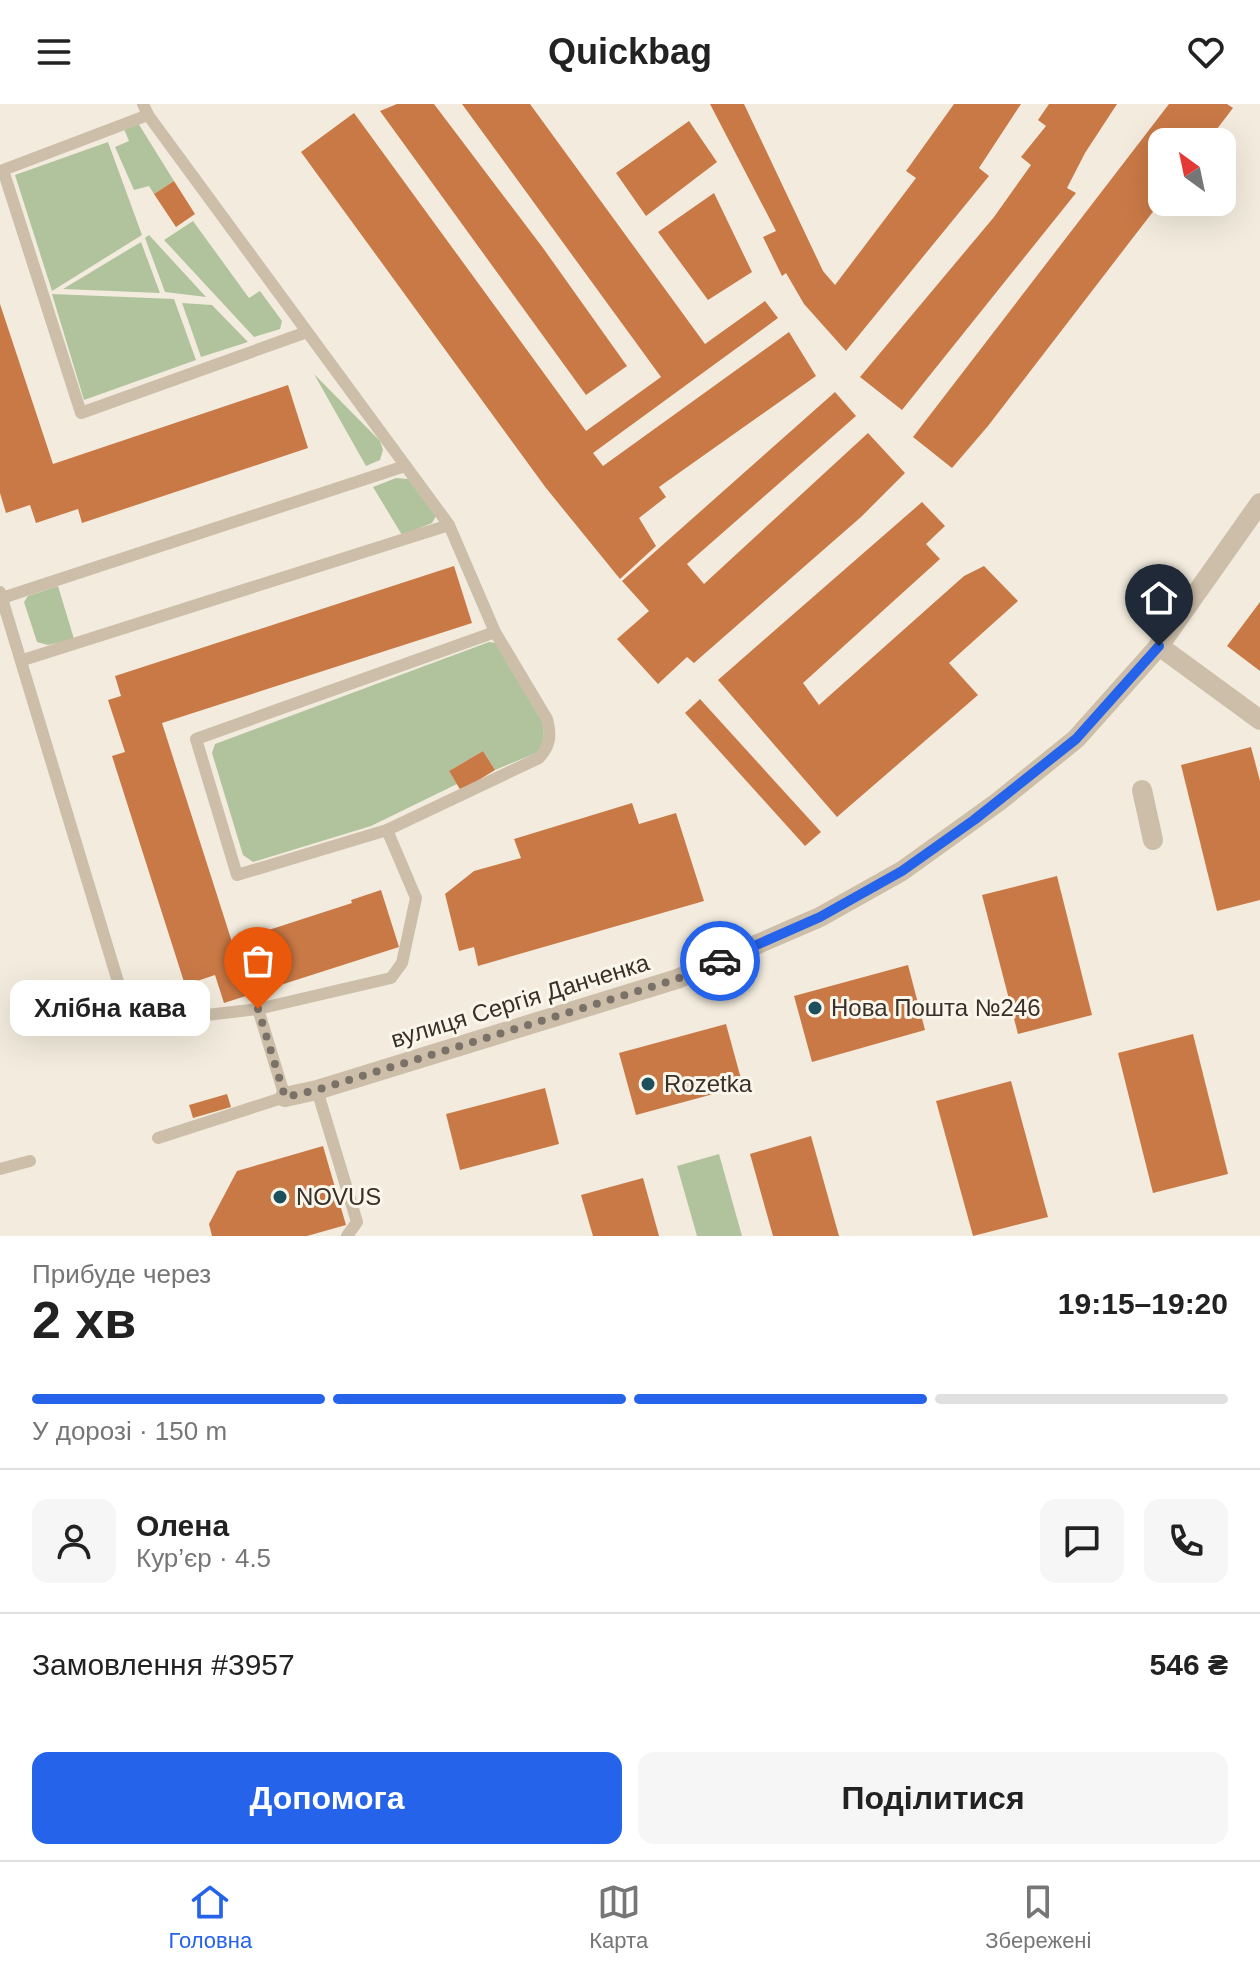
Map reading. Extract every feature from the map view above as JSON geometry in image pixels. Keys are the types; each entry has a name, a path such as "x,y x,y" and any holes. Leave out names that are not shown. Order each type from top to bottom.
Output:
{"street":[{"name":"вулиця Сергія Данченка","path":"285,1097 317,1090 677,979 820,917 902,871 998,802 1076,739 1159,646 1260,503"},
{"path":"1159,646 1260,720"},
{"path":"1142,790 1153,840"}],"lane":[{"path":"307,332 81,413 3,170 146,110 449,525 495,632 547,719 551,734 548,748 539,758 387,830 237,875 196,739 495,632"},
{"path":"387,830 416,898 402,963 391,978 258,1009 181,1018 156,1014 133,1002 119,985 1,595 405,466"},
{"path":"23,660 449,525"},
{"path":"158,1138 285,1097 258,1009"},
{"path":"317,1090 357,1222 347,1236"},
{"path":"0,1169 30,1161"}],"green space":[{"path":"138,123 174,181 154,194 149,186 134,190 115,147 129,141 124,129"},
{"path":"108,142 142,235 52,291 15,175"},
{"path":"193,221 249,298 260,291 282,321 280,329 254,337 164,240"},
{"path":"149,235 206,297 165,292 145,238"},
{"path":"141,242 160,293 63,289"},
{"path":"52,294 174,299 196,360 84,400"},
{"path":"182,303 212,305 248,342 201,357"},
{"path":"314,374 380,441 383,450 380,460 366,466"},
{"path":"396,478 408,479 436,516 432,523 402,535 373,487"},
{"path":"58,586 74,639 48,645 37,642 24,602 28,596"},
{"path":"489,642 496,643 543,720 544,744 536,753 495,770 483,751 449,771 457,784 371,826 253,862 243,855 212,753 215,744"},
{"path":"719,1154 742,1236 697,1236 677,1166"}],"building":[{"path":"397,104 434,104 627,366 586,395 380,111"},
{"path":"462,104 530,104 705,344 765,301 778,318 593,453 603,466 789,332 816,376 659,487 666,497 639,518 656,546 620,579 546,488 301,152 354,113 586,431 661,377"},
{"path":"710,104 744,104 823,271 835,285 916,178 906,171 954,104 1021,104 979,168 989,176 846,351 804,304 786,273 782,276 763,237 776,231"},
{"path":"1049,104 1117,104 1085,153 1067,188 1076,193 902,410 860,377 994,217 1031,165 1021,157 1046,126 1038,120"},
{"path":"1169,104 1227,104 1233,108 1218,128 1151,128"},
{"path":"689,121 717,162 646,216 616,173"},
{"path":"1148,131 1150,216 988,426 952,468 913,437"},
{"path":"174,181 195,214 176,227 154,194"},
{"path":"714,193 752,272 708,300 658,232"},
{"path":"0,304 53,464 288,385 308,448 82,523 78,509 36,523 30,505 6,513 0,493"},
{"path":"835,392 856,416 687,564 704,584 868,433 905,473 861,517 694,663 687,657 658,684 617,639 649,611 622,581"},
{"path":"922,502 945,526 926,544 940,559 803,683 819,705 964,576 984,566 1018,601 949,663 978,695 837,817 718,680"},
{"path":"454,566 472,623 162,723 232,942 352,903 351,900 381,890 399,947 224,1003 215,975 185,985 112,756 125,752 108,700 121,696 115,676"},
{"path":"1260,602 1260,671 1227,646"},
{"path":"700,699 821,832 805,846 685,713"},
{"path":"1251,747 1260,781 1260,900 1217,911 1181,765"},
{"path":"483,751 495,770 461,791 449,771"},
{"path":"632,803 639,824 676,813 704,901 478,966 474,947 459,951 445,894 474,871 521,858 514,839"},
{"path":"1057,876 1092,1015 1018,1034 982,895"},
{"path":"908,965 925,1030 812,1062 794,996"},
{"path":"726,1024 743,1086 636,1115 619,1053"},
{"path":"1193,1034 1228,1174 1153,1193 1118,1053"},
{"path":"1011,1081 1048,1217 973,1236 936,1101"},
{"path":"545,1088 559,1144 460,1170 446,1114"},
{"path":"227,1094 231,1107 193,1118 189,1105"},
{"path":"811,1136 839,1236 773,1236 750,1154"},
{"name":"NOVUS","path":"323,1146 346,1225 307,1236 212,1236 209,1224 237,1171"},
{"path":"643,1178 659,1236 593,1236 581,1195"}],"way so far":[{"path":"258,1009 285,1097 317,1090 677,979 720,961"}],"place":[{"name":"Нова Пошта №246","path":"815,1008"},
{"name":"Хлібна кава","path":"258,1009"},
{"name":"Rozetka","path":"648,1084"},
{"name":"NOVUS","path":"280,1197"}],"route":[{"path":"720,961 820,917 902,871 974,820 1076,739 1159,646"}]}
